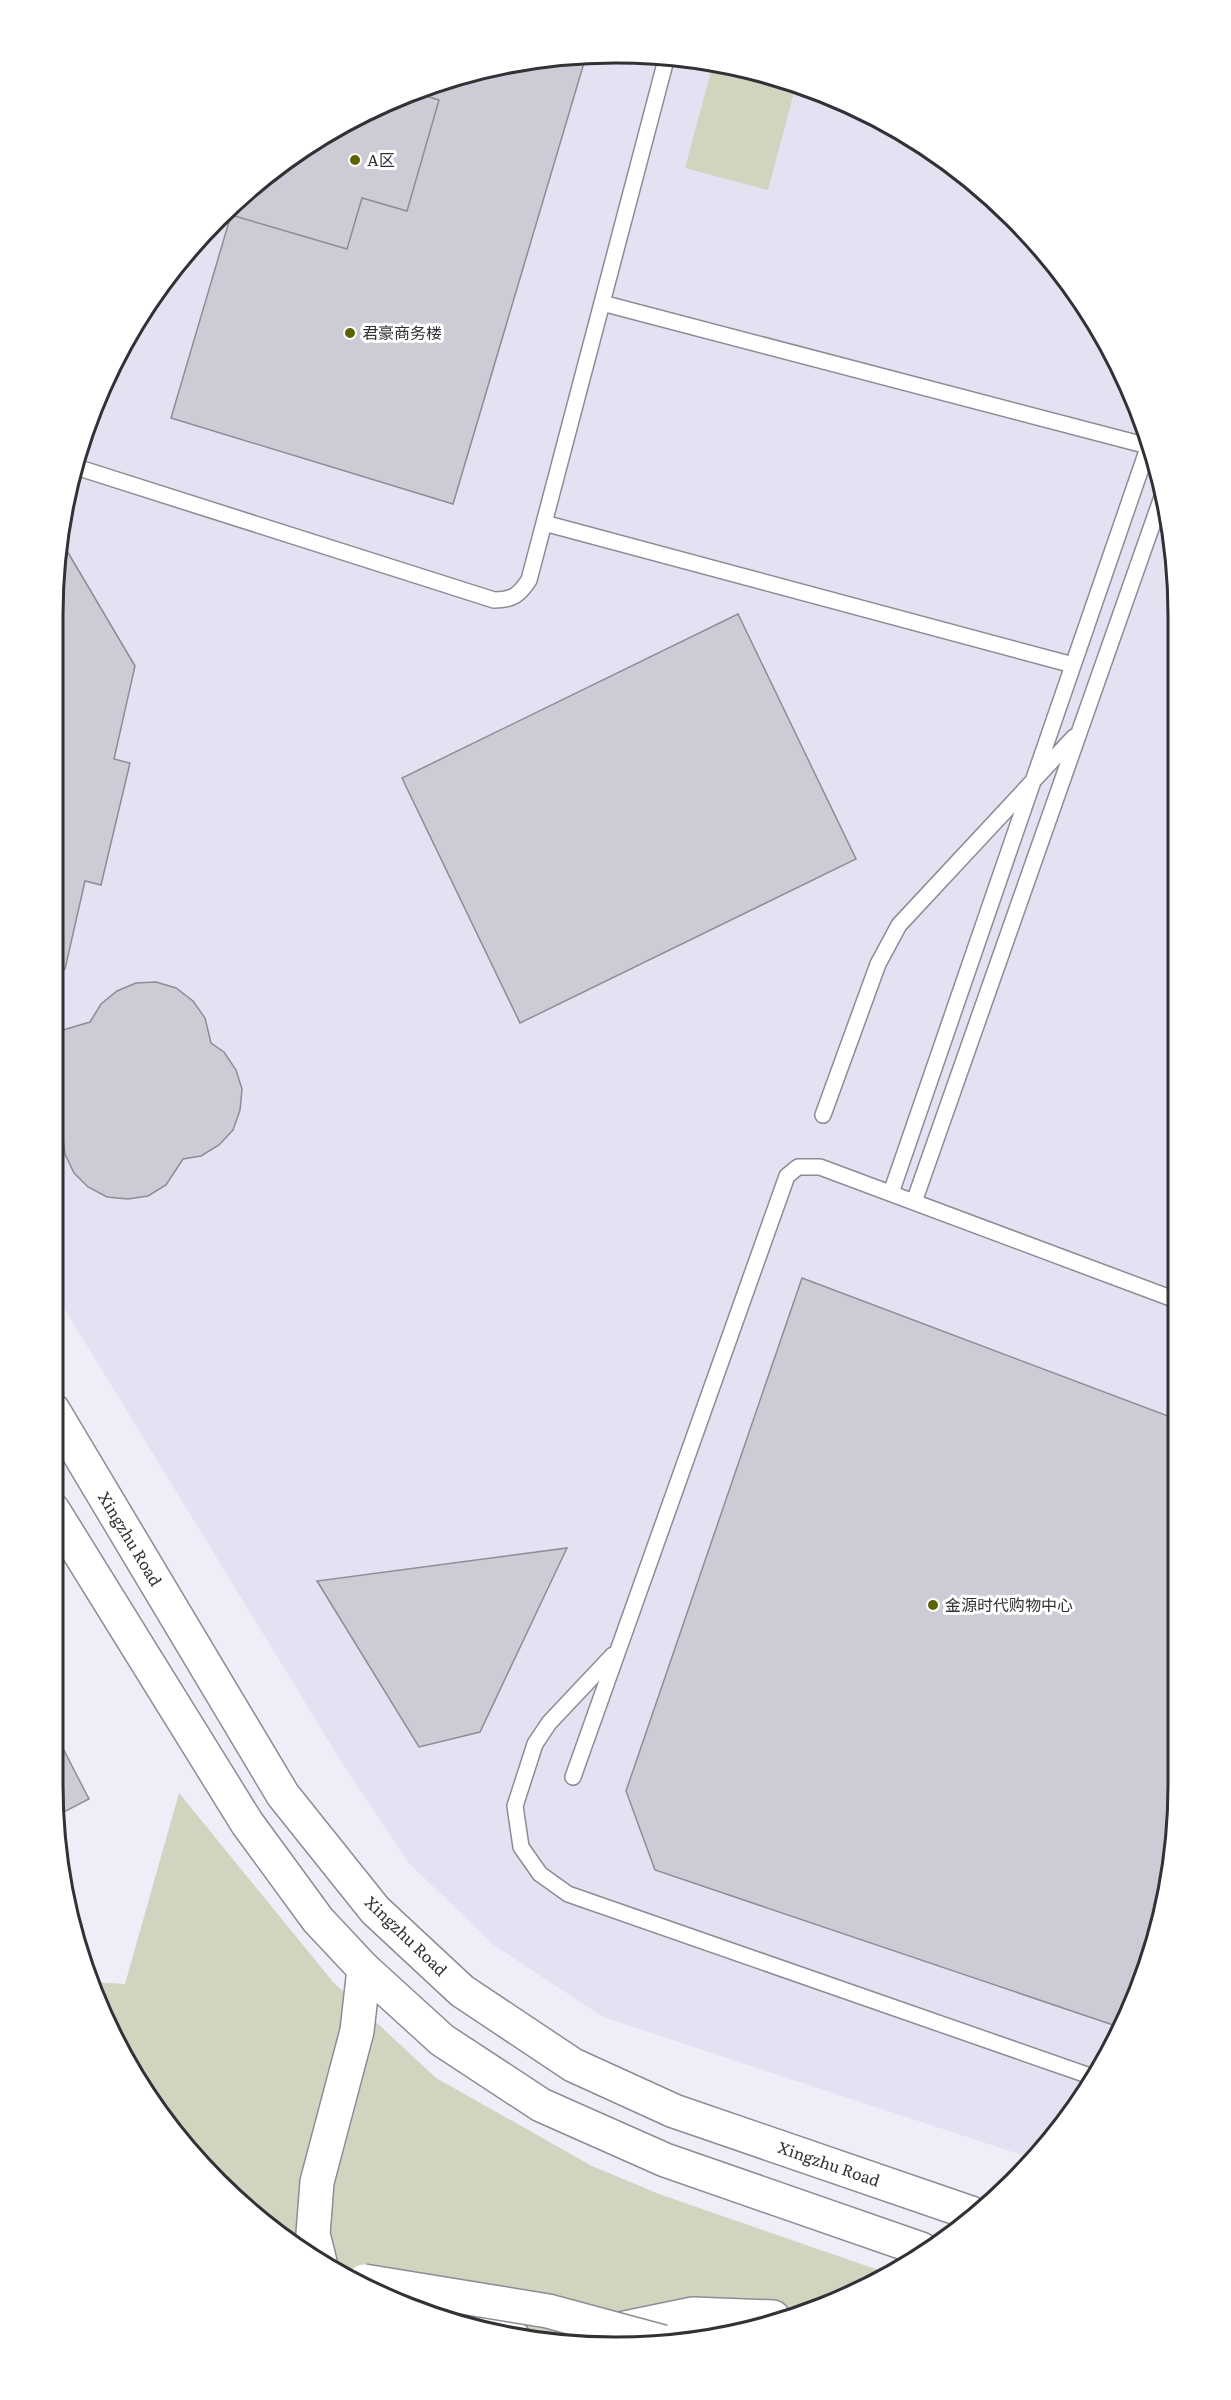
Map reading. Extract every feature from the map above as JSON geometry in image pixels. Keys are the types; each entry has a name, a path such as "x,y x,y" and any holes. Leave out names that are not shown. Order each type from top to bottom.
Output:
{"main road":[{"name":"Xingzhu Road","path":"63,1427 283,1795 375,1910 462,1991 573,2064 674,2111 966,2211"},
{"path":"63,1526 247,1823 318,1920 364,1969 442,2040 541,2104 665,2160 917,2247"},
{"path":"317,2249 313,2234 317,2182 357,2031 364,1969"},
{"path":"379,2284 548,2311 642,2336"},
{"path":"586,2336 693,2314 763,2317"}],"lane":[{"path":"83,469 494,600 509,600 520,594 529,580 665,65"},
{"path":"602,303 1141,445"},
{"path":"891,1193 1144,457"},
{"path":"914,1202 1157,509"},
{"path":"544,523 1073,665"},
{"path":"823,1115 878,964 899,925 1079,731"},
{"path":"573,1777 787,1176 798,1167 820,1167 1168,1297"},
{"path":"618,1650 549,1723 536,1744 515,1806 520,1847 540,1874 568,1894 1085,2074"}],"shaded area":[{"path":"579,64 652,64 688,68 758,82 827,105 892,137 952,177 980,200 1031,251 1075,309 1111,371 1139,438 1157,508 1167,579 1168,616 1168,1784 1163,1857 1149,1927 1126,1996 1094,2061 1054,2121 1024,2156 603,2017 495,1946 409,1863 344,1766 63,1306 63,616 68,543 82,473 92,438 120,371 137,339 177,279 200,251 251,200 279,177 339,137 404,105 438,92 508,74 543,68"}],"green space":[{"path":"711,72 794,92 768,190 685,168"},
{"path":"179,1793 333,1982 436,2078 592,2166 659,2194 879,2270 827,2295 793,2308 723,2326 652,2336 579,2336 543,2332 473,2318 438,2308 371,2280 339,2263 279,2223 225,2175 177,2121 137,2061 120,2029 100,1983 125,1984"}],"building":[{"name":"君豪商务楼","path":"584,64 453,504 171,418 229,221 234,216 347,249 362,198 407,211 439,100 427,96 508,74"},
{"name":"A区","path":"427,96 439,100 407,211 362,198 347,249 234,216 279,177 339,137 371,120"},
{"path":"67,551 135,666 114,759 130,763 101,885 85,881 63,970 63,616"},
{"path":"738,614 856,859 520,1023 402,778"},
{"path":"156,982 176,988 193,1001 205,1018 211,1043 224,1052 236,1070 242,1089 240,1110 233,1130 219,1145 201,1156 183,1159 166,1185 148,1196 128,1199 107,1197 88,1187 74,1173 65,1154 63,1030 90,1022 101,1004 117,991 136,983"},
{"name":"金源时代购物中心","path":"802,1278 1168,1416 1167,1821 1163,1857 1149,1927 1139,1962 1113,2025 655,1870 626,1791"},
{"path":"567,1548 480,1732 419,1747 317,1581"},
{"path":"63,1748 89,1799 64,1812"}],"place":[{"name":"A区","path":"355,160"},
{"name":"君豪商务楼","path":"350,333"},
{"name":"金源时代购物中心","path":"933,1605"}]}
